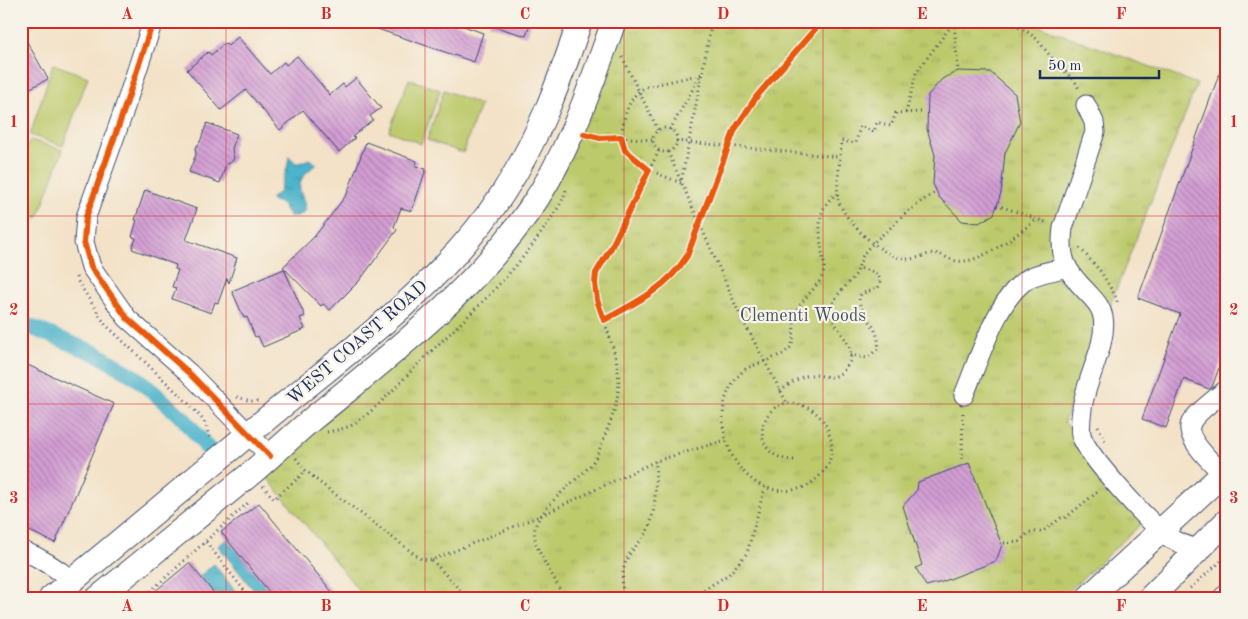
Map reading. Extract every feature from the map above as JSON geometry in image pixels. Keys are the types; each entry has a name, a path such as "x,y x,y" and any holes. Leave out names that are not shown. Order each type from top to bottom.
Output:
{"main road":[{"name":"WEST COAST ROAD","path":"51,598 421,289 461,248 503,193 530,145 544,118 580,21"},
{"name":"WEST COAST ROAD","path":"98,598 270,456 439,312 482,270 531,208 551,176 566,145 614,21"},
{"path":"1088,598 1226,474"},
{"path":"1150,598 1227,521"}],"street":[{"path":"153,21 86,217 84,242 91,266 128,318 189,373 270,456"},
{"path":"1086,105 1094,122 1095,132 1063,228 1061,243 1062,257 1066,267 1074,279 1100,306 1103,317 1104,332 1085,393 1082,409 1081,435 1093,456 1112,480 1161,531 1183,545 1198,548"},
{"path":"964,395 999,312 1009,296 1020,284 1031,277 1066,267"},
{"path":"1226,474 1193,441 1189,432 1191,422 1227,389"},
{"path":"21,550 50,563 72,581"},
{"path":"1222,598 1227,594"}],"path":[{"path":"681,183 712,21"},
{"path":"1005,21 1026,31 1037,39 1054,61 1075,81"},
{"path":"954,22 958,71"},
{"path":"906,113 916,73 954,22"},
{"path":"618,50 658,130"},
{"path":"617,137 627,108 638,92 651,86 702,74"},
{"path":"670,130 702,74"},
{"path":"921,112 896,112 891,126 877,122 874,132 860,126 856,143 841,141 838,194 843,210 862,234 882,250 901,259 920,258 934,253 955,261 971,260 981,257 1038,219"},
{"path":"663,128 674,133 676,141 674,149 668,152 659,151 654,146 652,140 658,130 663,128"},
{"path":"617,137 652,140"},
{"path":"617,137 623,146"},
{"path":"725,154 731,137"},
{"path":"676,141 840,157"},
{"path":"647,173 659,151"},
{"path":"668,152 740,315 787,403"},
{"path":"642,164 647,173 681,183"},
{"path":"780,391 804,376 811,375 829,378 835,376 848,364 850,355 845,337 832,317 832,304 853,278 859,268 861,258 873,242 911,208 936,192"},
{"path":"794,460 784,459 775,455 766,447 762,438 763,427 768,415 787,403 803,406 818,414 828,430 832,444 832,450 824,472 809,485 778,491 765,487 752,479 734,457 726,440 722,422 723,406 729,390 742,372 786,353 793,344 793,324 796,314 805,297 821,278 824,269 820,234 823,210 830,198 838,194"},
{"path":"997,205 1063,228 1101,272 1117,299 1116,308"},
{"path":"696,229 702,212"},
{"path":"850,355 867,358 878,349 880,340 859,305 861,294 878,288 879,276 876,273 859,268"},
{"path":"76,273 77,280 106,324 188,403 204,421 211,438"},
{"path":"563,598 560,586 540,552 536,541 535,528 542,515 596,459 618,398 618,366 603,317 611,316"},
{"path":"962,459 964,395"},
{"path":"233,396 251,401 266,401"},
{"path":"1098,426 1107,444"},
{"path":"294,453 306,471 421,559 432,560 542,515 656,461 726,440"},
{"path":"622,598 622,572 631,552 648,530 652,520 656,461"},
{"path":"261,484 274,499 306,471"},
{"path":"1004,543 1019,542 1029,532 1042,532 1061,518 1066,518 1112,480"},
{"path":"691,598 729,574 747,553 765,487"},
{"path":"143,598 249,502"},
{"path":"206,542 250,598"},
{"path":"1186,592 1227,556"},
{"path":"432,560 467,598"}],"green space":[{"name":"Clementi Woods","path":"623,21 1026,21 1197,84 1064,422 1149,517 1061,598 365,598 260,469 484,274"},
{"path":"53,64 88,77 63,146 30,135"},
{"path":"409,79 440,90 421,144 389,131"},
{"path":"444,90 480,105 463,153 427,140"},
{"path":"30,140 63,150 38,218 21,212 21,161"}],"water":[{"path":"289,156 296,163 309,159 317,164 301,180 300,189 305,208 304,213 296,216 290,216 281,204 272,201 271,198 279,193"},
{"path":"227,539 274,598 260,598 218,546"},
{"path":"214,564 241,598 218,598 200,576"}],"building":[{"path":"360,21 450,21 483,33 474,62 360,23"},
{"path":"489,21 531,21 526,36 489,25"},
{"path":"21,31 48,79 21,93"},
{"path":"238,37 270,74 284,62 286,65 297,56 330,95 343,84 345,87 356,78 381,108 370,116 373,120 352,137 355,138 339,152 303,110 280,130 246,90 221,110 187,70 208,52 211,55 225,43 228,46"},
{"path":"1225,58 1227,59 1227,346 1212,387 1209,389 1184,379 1166,428 1142,419 1180,314 1138,298"},
{"path":"958,71 990,72 1015,94 1020,122 1005,153 1001,193 994,214 979,223 962,221 939,197 933,184 935,155 927,129 928,95 942,79"},
{"path":"207,123 237,134 232,149 234,159 226,164 220,183 189,172 196,154 195,148 200,142"},
{"path":"366,142 417,161 416,166 426,169 412,211 401,208 394,227 397,230 360,280 330,310 323,304 321,306 283,267 315,236 347,194"},
{"path":"145,190 197,209 186,240 237,258 229,283 227,278 218,303 215,302 211,313 172,299 176,288 172,287 178,270 175,269 176,265 132,249 136,238 132,237 137,220 135,220"},
{"path":"284,269 305,316 300,318 305,329 263,347 258,336 255,337 247,317 244,318 232,291"},
{"path":"21,362 114,404 55,543 21,527"},
{"path":"969,463 1002,545 996,561 942,582 926,586 916,568 922,565 903,506 917,490 918,482"},
{"path":"259,503 337,598 274,598 221,532"},
{"path":"189,563 218,598 147,598"}],"waterway":[{"path":"21,323 97,354 137,378 184,419 217,460"}],"cycle path":[{"path":"153,21 86,217 84,242 91,267 127,318 189,373 270,456"},
{"path":"584,134 600,138 621,137 625,150 649,170 611,248 596,273 597,300 604,320 650,293 671,277 679,267 687,256 735,129 757,96 822,21"}]}
